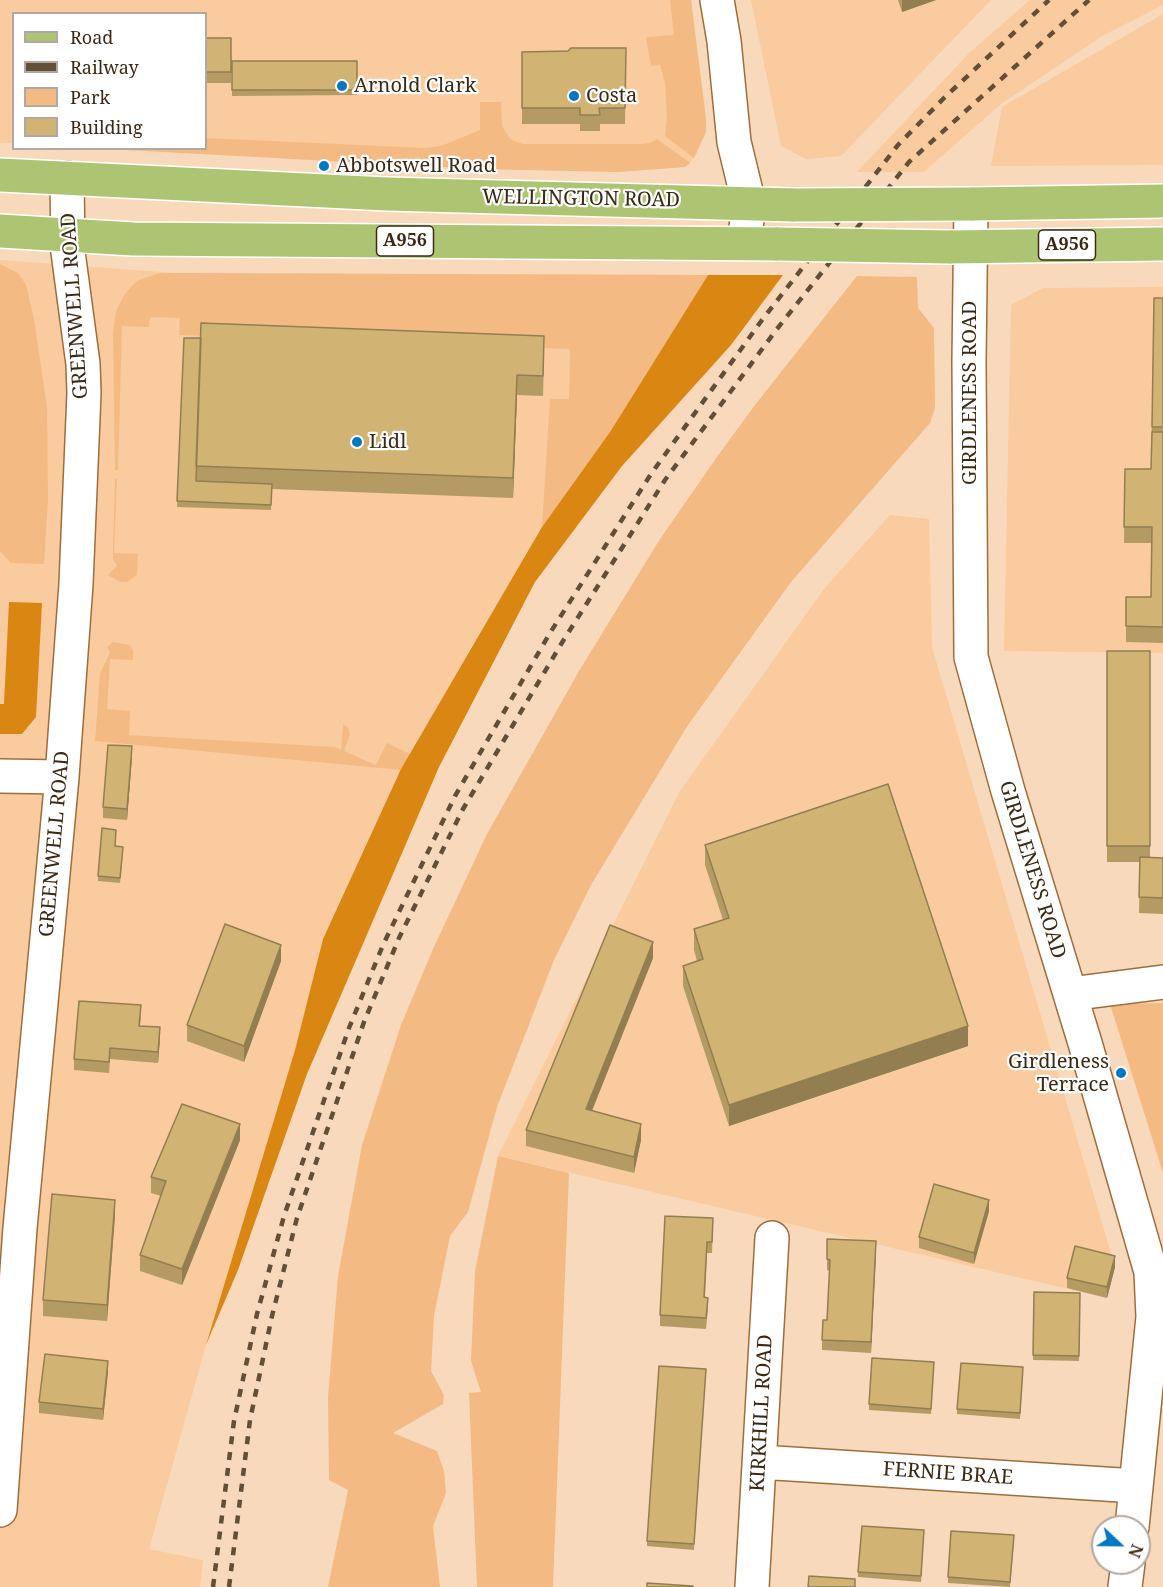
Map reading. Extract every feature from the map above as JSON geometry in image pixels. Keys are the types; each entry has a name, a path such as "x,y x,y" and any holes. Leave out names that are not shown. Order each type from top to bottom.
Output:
{"main road":[{"name":"WELLINGTON ROAD","path":"0,175 387,194 749,204 1163,201"},
{"name":"A956","path":"0,231 133,238 960,246 1163,244"}],"street":[{"path":"717,0 724,41 734,142 749,204 744,243"},
{"name":"GREENWELL ROAD","path":"0,1510 20,1228 62,777 76,593 84,393 83,364 68,252 67,178"},
{"name":"GIRDLENESS ROAD","path":"971,204 960,246 969,361 971,657 1008,791 1151,1272 1158,1315 1133,1515"},
{"path":"0,776 62,777"},
{"path":"1070,994 1163,982"},
{"name":"KIRKHILL ROAD","path":"752,1587 772,1238"},
{"name":"FERNIE BRAE","path":"760,1462 1136,1486"}],"shaded area":[{"path":"0,0 691,0 706,119 706,132 694,158 685,167 618,172 480,169 127,150 207,150 207,12 12,12 12,143 0,143"},
{"path":"751,0 991,0 841,156 806,159 781,146"},
{"path":"1030,0 1163,0 1163,5 1104,35 1001,104 924,172 857,172 970,52"},
{"path":"1163,14 1163,165 991,166 1002,107"},
{"path":"0,260 175,273 708,275 610,432 542,527 401,769 323,939 295,1050 206,1345 149,1549 203,1560 200,1587 0,1587"},
{"path":"708,275 783,275 731,345 622,466 535,582 439,767 307,1074 238,1270 206,1345 295,1050 323,939 401,769 542,527 610,432"},
{"path":"1163,287 1163,653 1004,651 1011,305 1043,288"},
{"path":"890,515 929,519 932,647 1115,1267 1107,1298 498,1156 680,791 824,589"},
{"path":"9,602 42,603 36,717 22,734 0,734 0,704 4,704"}],"green space":[{"path":"670,0 691,0 706,119 706,132 694,158 665,136 667,118 665,83 660,65 651,66 646,37 674,35"},
{"path":"480,102 501,102 502,126 510,139 523,144 642,144 657,139 690,163 685,167 618,172 480,169 127,150 207,150 207,138 425,148 441,146 480,130"},
{"path":"0,264 18,273 26,285 34,319 47,407 48,499 44,564 11,563 0,551"},
{"path":"160,273 708,275 610,432 542,527 550,399 569,399 570,349 179,335 180,318 150,317 149,327 122,326 118,470 115,470 113,333 116,311 133,285 139,280"},
{"path":"857,276 917,277 918,308 934,328 935,408 930,423 791,582 688,725 591,885 554,960 497,1107 468,1212 450,1236 434,1316 431,1371 444,1395 443,1404 393,1433 437,1451 444,1471 446,1493 433,1526 440,1587 328,1587 348,1490 329,1480 328,1397 338,1276 362,1145 401,1025 433,949 487,834 579,671 660,539 719,454"},
{"path":"115,479 117,479 114,553 138,554 137,575 127,582 120,582 108,575 117,566 113,559"},
{"path":"113,642 130,645 133,651 133,660 110,659 107,709 130,711 129,735 335,747 341,750 343,724 348,727 350,734 344,751 376,765 387,743 410,754 401,770 95,741 100,674 110,652 107,647"},
{"path":"1163,1003 1163,1173 1110,1004"},
{"path":"498,1156 569,1173 553,1587 477,1587 469,1393 481,1392 471,1361 475,1271"}],"building":[{"path":"207,38 231,38 231,72 207,72"},
{"name":"Costa","path":"571,48 626,48 625,108 599,108 600,115 580,115 580,108 522,108 522,52 568,51"},
{"path":"232,61 357,61 357,90 232,90"},
{"path":"1154,298 1163,298 1163,427 1152,427"},
{"name":"Lidl","path":"201,323 544,336 543,376 517,375 513,478 196,466"},
{"path":"184,338 201,338 196,481 272,484 271,505 177,501"},
{"path":"1152,432 1163,432 1163,627 1126,626 1126,597 1151,597 1152,527 1124,527 1125,469 1151,469"},
{"path":"1107,651 1150,651 1150,846 1107,846"},
{"path":"108,745 132,746 127,809 103,807"},
{"path":"888,784 968,1026 729,1105 683,966 703,959 694,929 729,918 705,845"},
{"path":"102,828 116,830 115,846 123,847 120,878 98,876"},
{"path":"1140,857 1163,858 1163,898 1139,897"},
{"path":"225,924 281,945 244,1046 187,1025"},
{"path":"610,925 653,942 586,1109 641,1124 634,1157 526,1130"},
{"path":"79,1001 141,1005 139,1026 160,1027 158,1052 110,1048 109,1062 74,1059"},
{"path":"182,1104 240,1124 182,1269 140,1255 166,1181 151,1177"},
{"path":"934,1184 989,1200 974,1253 919,1237"},
{"path":"52,1194 115,1200 107,1305 43,1300"},
{"path":"665,1216 713,1218 712,1242 707,1242 704,1297 708,1298 706,1318 660,1315"},
{"path":"827,1239 876,1241 871,1342 822,1340 823,1320 827,1320 830,1260 827,1259"},
{"path":"1075,1246 1115,1256 1107,1287 1067,1278"},
{"path":"1034,1292 1080,1293 1079,1356 1033,1355"},
{"path":"45,1354 108,1361 103,1409 39,1402"},
{"path":"872,1358 934,1362 931,1409 869,1404"},
{"path":"961,1363 1023,1367 1020,1413 957,1409"},
{"path":"659,1366 706,1369 694,1544 647,1541"},
{"path":"862,1526 924,1530 921,1576 858,1572"},
{"path":"951,1531 1014,1535 1010,1582 948,1577"},
{"path":"809,1576 855,1579 855,1587 808,1587"},
{"path":"647,1583 693,1586 693,1587 647,1587"}],"railway":[{"path":"213,1587 234,1421 257,1314 284,1216 349,1028 383,945 455,796 550,633 651,474 762,320 898,145 944,98 1049,0"},
{"path":"229,1587 250,1420 272,1316 297,1218 364,1022 399,938 463,809 563,641 665,480 777,329 909,162 1089,0"}],"place":[{"name":"Arnold Clark","path":"342,86"},
{"name":"Costa","path":"574,96"},
{"name":"Abbotswell Road","path":"324,166"},
{"name":"Lidl","path":"357,442"},
{"name":"Girdleness Terrace","path":"1121,1073"}]}
